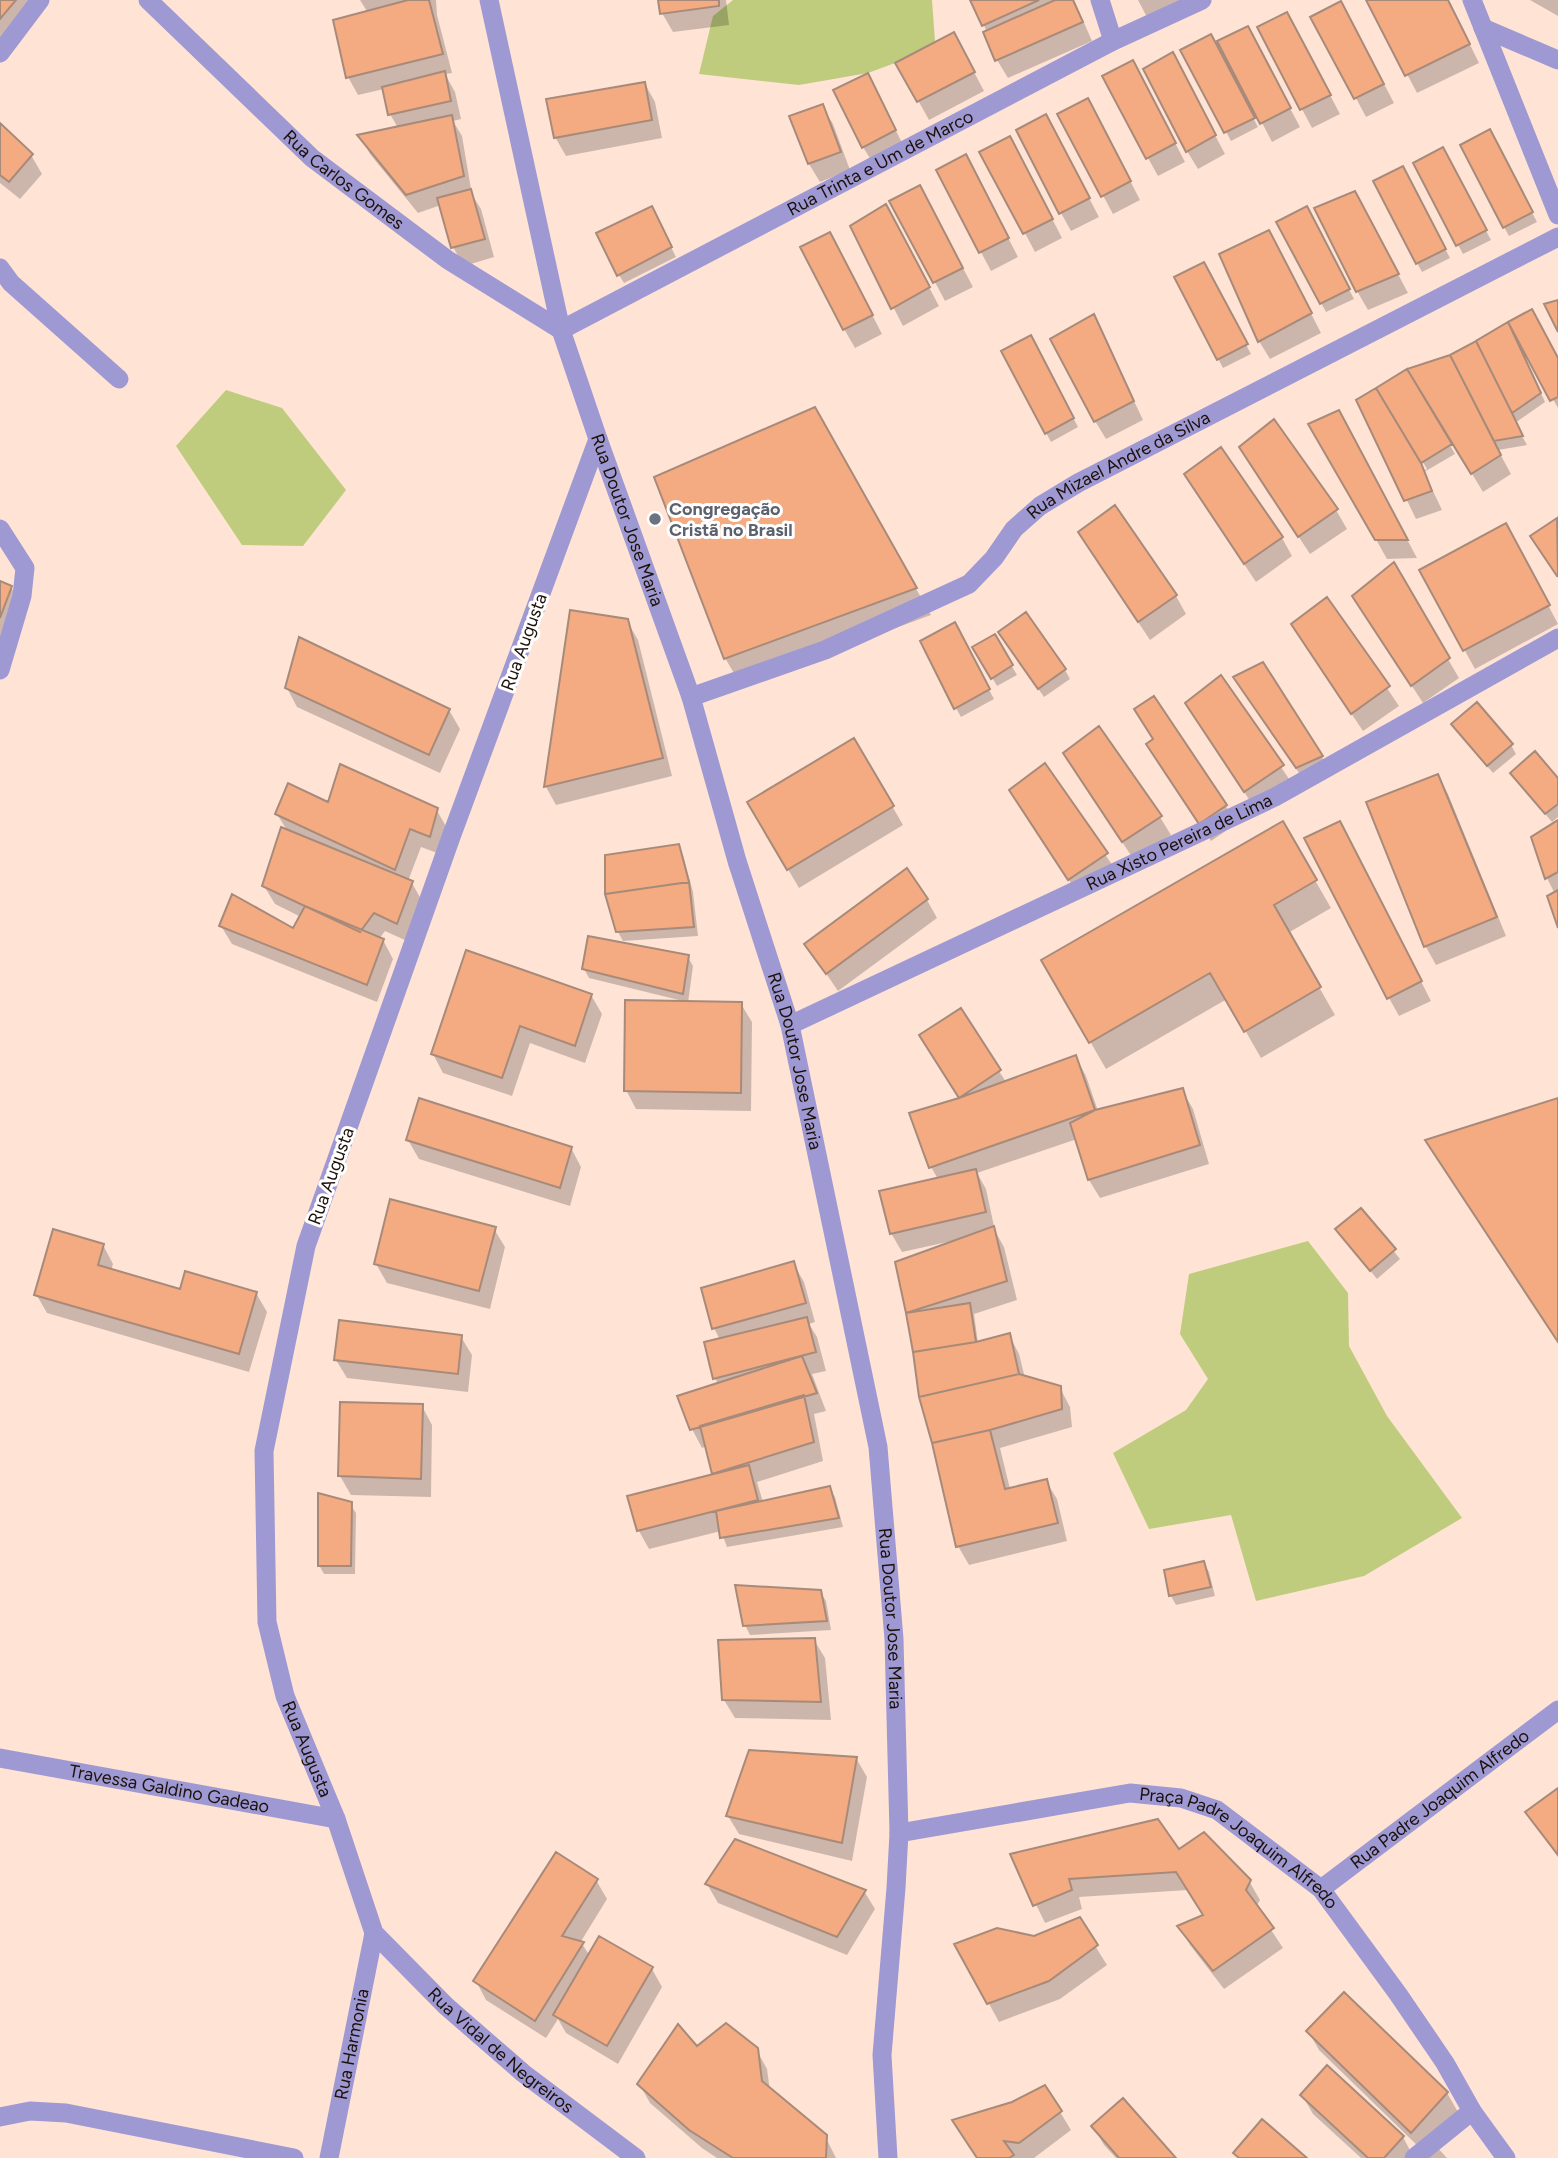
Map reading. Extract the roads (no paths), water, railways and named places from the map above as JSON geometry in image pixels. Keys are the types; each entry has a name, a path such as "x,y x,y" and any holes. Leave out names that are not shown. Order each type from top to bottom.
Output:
{"street":[{"path":"0,53 40,0"},
{"name":"Rua Carlos Gomes","path":"148,0 312,158 448,260 561,330"},
{"name":"Rua Doutor Jose Maria","path":"489,0 561,330 691,696 737,861 790,1025 878,1447 894,1639 898,1833 882,2055 888,2158"},
{"path":"1100,0 1113,41"},
{"name":"Rua Trinta e Um de Marco","path":"561,330 1113,41 1202,0"},
{"path":"1472,0 1558,215"},
{"path":"1483,27 1558,60"},
{"name":"Rua Mizael Andre da Silva","path":"691,696 825,650 969,584 994,558 1014,529 1040,506 1078,483 1558,237"},
{"path":"0,268 11,283 119,379"},
{"name":"Rua Augusta","path":"374,1933 336,1819 285,1696 267,1622 264,1451 306,1246 451,837 598,439"},
{"path":"0,529 24,568 22,596 0,670"},
{"name":"Rua Xisto Pereira de Lima","path":"790,1025 1275,797 1558,638"},
{"name":"Rua Padre Joaquim Alfredo","path":"1321,1889 1558,1710"},
{"name":"Travessa Galdino Gadeao","path":"0,1758 336,1819"},
{"name":"Praça Padre Joaquim Alfredo","path":"898,1833 1130,1793 1181,1798 1217,1810 1321,1889 1446,2063 1472,2111 1506,2158"},
{"name":"Rua Harmonia","path":"329,2158 374,1933"},
{"name":"Rua Vidal de Negreiros","path":"374,1933 446,2006 523,2073 636,2158"},
{"path":"0,2117 30,2110 66,2113 294,2158"},
{"path":"1414,2158 1472,2111"}],"place":[{"name":"Congregação Cristã no Brasil","path":"655,519"}]}
